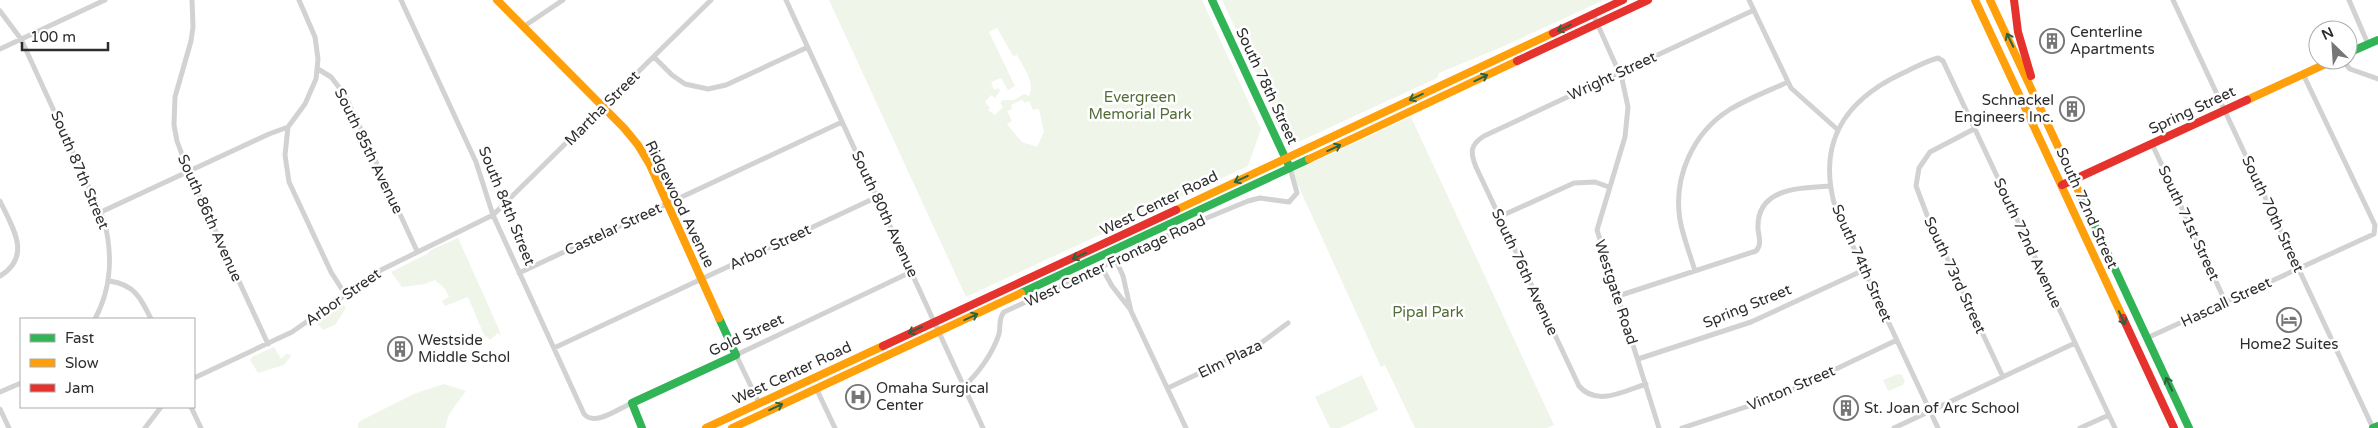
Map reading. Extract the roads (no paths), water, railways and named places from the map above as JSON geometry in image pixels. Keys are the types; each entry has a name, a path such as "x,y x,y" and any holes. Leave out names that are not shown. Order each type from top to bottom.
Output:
{"main road":[{"name":"Ridgewood Avenue","path":"496,0 604,107 638,145 736,355"},
{"name":"South 78th Street","path":"1212,0 1290,168"},
{"name":"West Center Road","path":"706,428 1075,258 1623,0"},
{"name":"West Center Road","path":"732,428 1648,0"},
{"name":"South 72nd Street","path":"1974,0 2174,428"},
{"name":"South 72nd Street","path":"1990,0 2189,428"},
{"path":"2014,0 2018,32 2040,104"},
{"path":"2358,48 2378,40"},
{"name":"Spring Street","path":"2062,185 2313,70"},
{"path":"2129,333 2141,338 2147,338"},
{"name":"Gold Street","path":"632,403 736,355"},
{"path":"632,403 642,428"},
{"path":"2373,428 2378,426"}],"street":[{"path":"0,49 105,0"},
{"name":"South 86th Avenue","path":"192,0 193,27 191,41 177,85 174,109 177,141 188,171 268,344"},
{"path":"298,0 315,37 318,69 310,95 288,127 285,156 289,182 331,272 346,294"},
{"name":"South 84th Street","path":"400,0 478,167 492,215 584,414 591,420"},
{"path":"523,27 563,0"},
{"name":"Martha Street","path":"492,215 711,0"},
{"name":"South 80th Avenue","path":"786,0 983,428"},
{"path":"1749,0 1788,82 1799,97 1838,130"},
{"name":"South 70th Street","path":"2173,0 2373,428"},
{"path":"2349,0 2368,44"},
{"name":"Wright Street","path":"1473,144 1484,136 1754,10"},
{"name":"South 87th Street","path":"0,11 21,39 101,212 110,246 109,281 95,318"},
{"name":"Westgate Road","path":"1593,14 1627,96 1628,121 1597,230 1659,428"},
{"path":"654,57 672,75 685,84 708,89 726,86 808,47"},
{"name":"South 74th Street","path":"1938,428 1836,210 1830,186 1830,156 1838,130 1851,110 1871,90 1934,59 1940,59"},
{"name":"South 72nd Avenue","path":"1940,59 2115,428"},
{"name":"South 85th Avenue","path":"318,69 332,77 345,95 417,251"},
{"path":"2353,70 2378,79"},
{"path":"2304,74 2375,220"},
{"path":"1695,271 1681,228 1678,207 1681,180 1689,154 1704,132 1723,114 1788,82"},
{"name":"Castelar Street","path":"519,273 842,122"},
{"path":"101,212 288,127"},
{"name":"South 73rd Street","path":"1974,129 1930,152 1918,170 1916,182 1918,195 2003,377"},
{"name":"South 76th Avenue","path":"1473,144 1472,158 1576,380 1589,395 1605,397 1646,384"},
{"name":"South 71st Street","path":"2152,144 2226,302"},
{"name":"South 78th Street","path":"1290,168 1296,184"},
{"path":"1499,217 1574,183 1595,182 1610,187"},
{"name":"West Center Frontage Road","path":"964,386 977,374 997,338 1000,318 1004,312 1101,266 1252,200 1260,198 1289,202 1297,193 1296,184"},
{"path":"1618,296 1758,250 1761,213 1768,202 1780,192 1792,188 1830,186"},
{"name":"Arbor Street","path":"554,348 877,197"},
{"path":"0,201 16,237 18,249 13,264 0,276"},
{"name":"Arbor Street","path":"195,378 268,344 306,324 381,270 492,215"},
{"name":"Hascall Street","path":"2147,338 2374,234 2376,228 2375,220"},
{"path":"1116,260 1123,276 1131,311"},
{"path":"1101,266 1112,286 1131,311 1186,428"},
{"name":"Spring Street","path":"1638,359 1751,322 1864,270"},
{"name":"Gold Street","path":"736,355 911,272"},
{"path":"109,281 123,283 134,290 143,302 151,318"},
{"name":"Elm Plaza","path":"1168,388 1257,346 1288,324"},
{"name":"Vinton Street","path":"1682,428 1778,396 1897,340"},
{"path":"1894,428 2075,343"},
{"name":"Ridgewood Avenue","path":"736,355 759,403"},
{"path":"812,378 835,428"},
{"path":"0,392 20,383"},
{"name":"Gold Street","path":"591,420 596,420 632,403"},
{"path":"145,428 160,408"},
{"path":"191,408 201,428"},
{"path":"0,409 9,428"},
{"path":"2080,428 2109,415"}],"place":[{"name":"Centerline Apartments","path":"2052,41"},
{"name":"Schnackel Engineers Inc.","path":"2072,109"},
{"name":"Home2 Suites","path":"2289,320"},
{"name":"Westside Middle Schol","path":"400,349"},
{"name":"Omaha Surgical Center","path":"858,397"},
{"name":"St. Joan of Arc School","path":"1846,408"}],"park label":[{"name":"Evergreen Memorial Park","path":"1140,106"},
{"name":"Pipal Park","path":"1428,312"}]}
